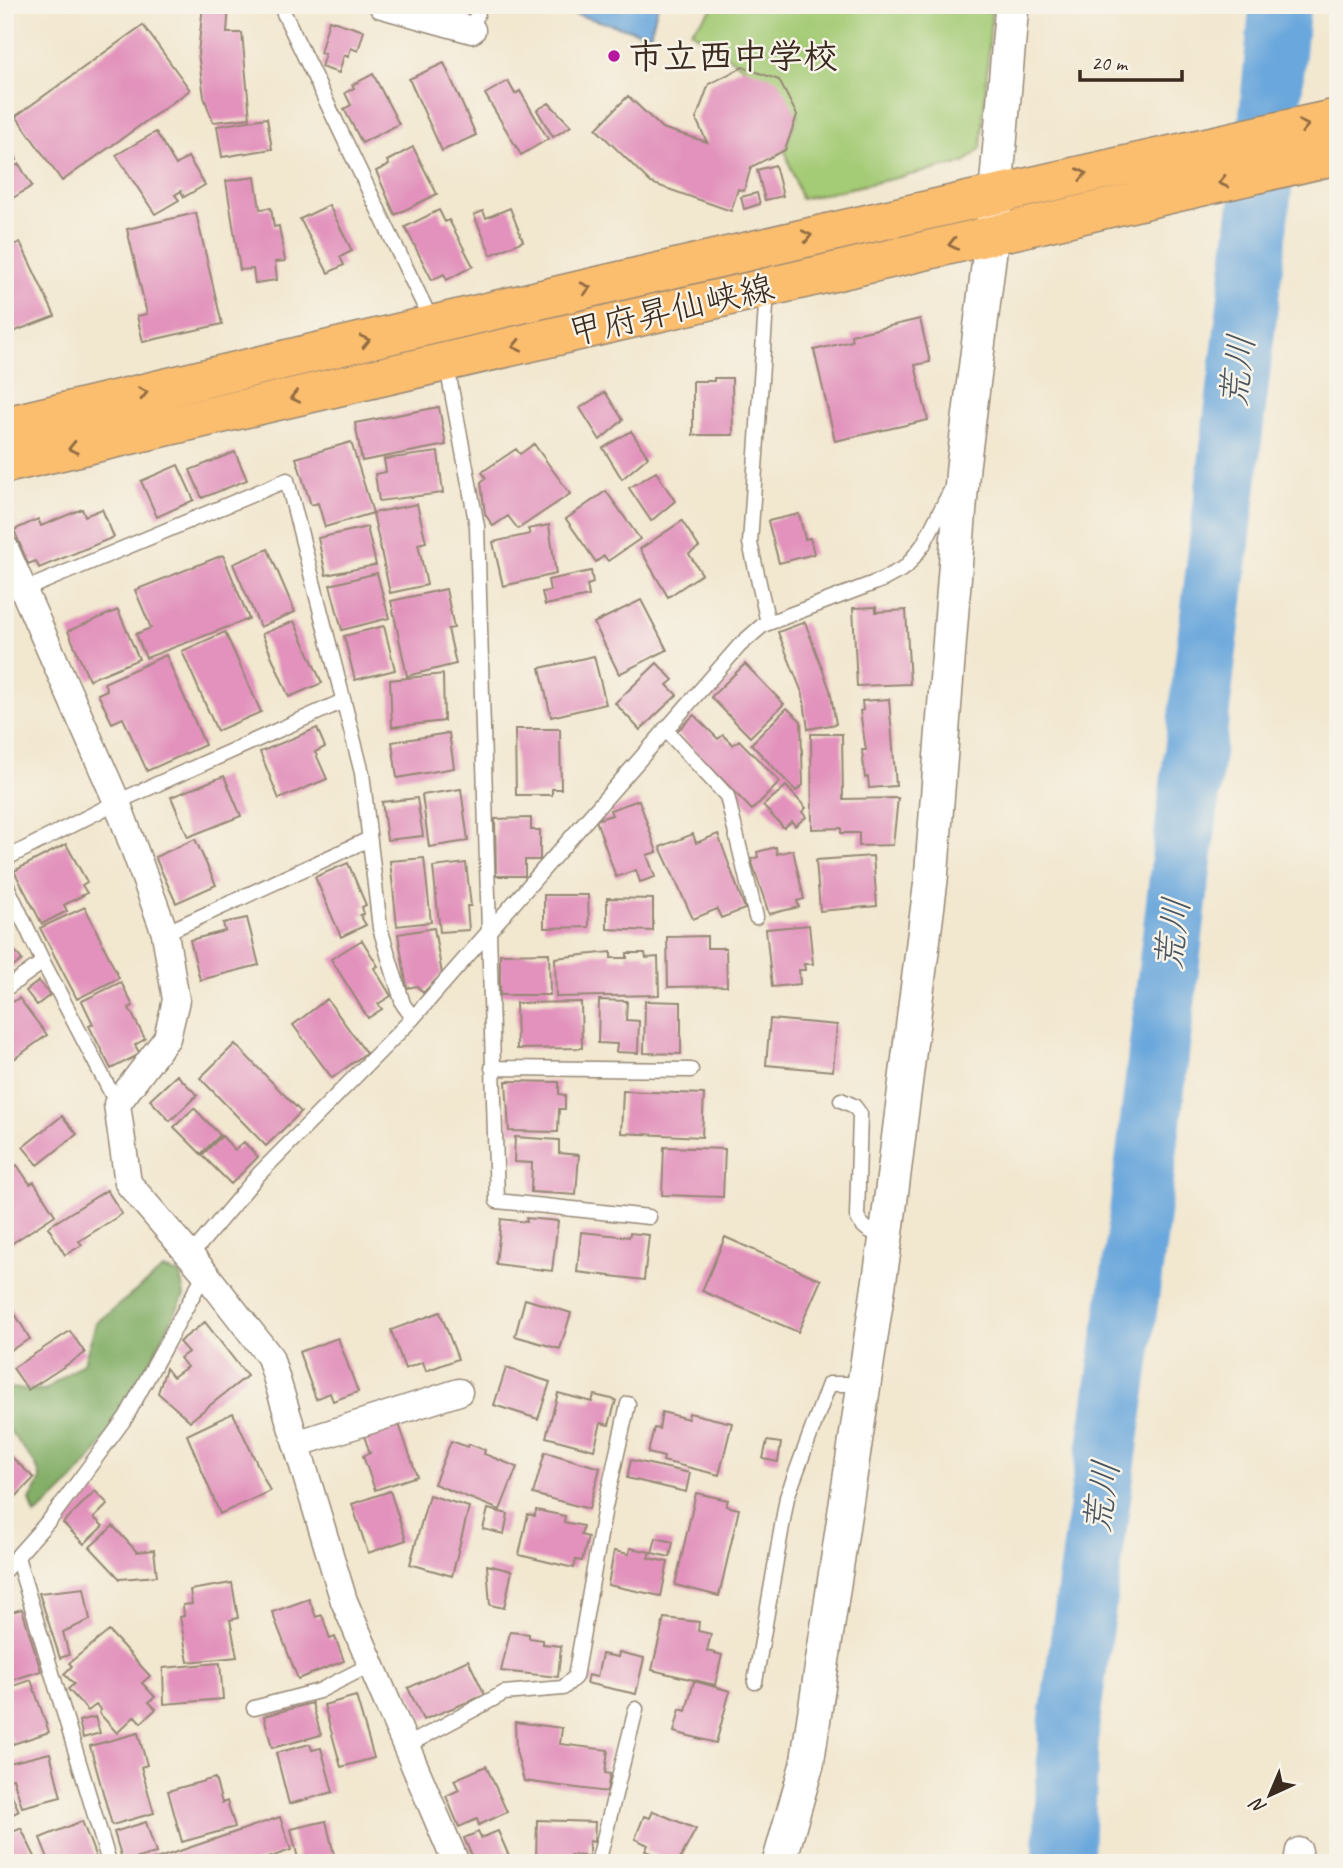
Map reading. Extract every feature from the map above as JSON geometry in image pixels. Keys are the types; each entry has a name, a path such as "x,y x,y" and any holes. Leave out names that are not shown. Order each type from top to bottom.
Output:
{"main road":[{"name":"甲府昇仙峡線","path":"5,464 440,344 638,275 1338,118"},
{"name":"甲府昇仙峡線","path":"5,426 440,344 767,287 1338,155"}],"street":[{"path":"382,5 476,18"},
{"path":"779,1863 807,1764 886,1237 931,880 963,467 1006,232 1012,5"},
{"path":"5,548 26,589 117,802 164,933 176,1000 167,1038 117,1104 128,1183 198,1264 270,1357 344,1601 408,1745 456,1863"},
{"path":"296,1444 459,1392"}],"lane":[{"path":"280,5 440,344 477,526 497,1200 649,1217"},
{"path":"767,287 750,543 768,623"},
{"path":"5,1570 52,1517 126,1417 198,1264 259,1174 413,1018 740,645 768,623 882,580 906,567 923,545 963,467"},
{"path":"26,589 287,480 341,702 362,773 367,839 380,928 403,1004 413,1018"},
{"path":"5,859 117,802 341,702"},
{"path":"665,729 727,796 756,917"},
{"path":"164,933 367,839"},
{"path":"5,882 43,962 117,1104"},
{"path":"5,989 43,962"},
{"path":"492,1068 691,1070"},
{"path":"841,1100 854,1106 860,1114 858,1216 861,1225 886,1237"},
{"path":"755,1682 787,1497 829,1384 864,1384"},
{"path":"408,1745 504,1693 563,1688 575,1677 605,1507 628,1404"},
{"path":"17,1557 109,1862"},
{"path":"254,1708 319,1691 372,1664"},
{"path":"598,1863 636,1709"}],"green space":[{"path":"716,5 992,5 981,148 964,163 801,199 785,150 797,115 743,67 691,31"},
{"path":"163,1269 180,1274 184,1296 154,1355 121,1414 83,1469 35,1515 30,1500 41,1480 36,1465 5,1425 5,1388 45,1390 84,1362 96,1323"}],"water":[{"path":"540,5 658,5 650,35"}],"building":[{"path":"203,5 229,5 227,33 242,33 250,118 213,122 204,97 198,53"},
{"path":"329,20 364,31 358,51 351,48 348,57 344,55 339,73 321,67 325,54 320,53"},
{"path":"143,25 190,90 62,181 16,116"},
{"path":"444,63 476,135 442,151 409,79"},
{"path":"743,67 779,80 797,115 785,150 751,167 744,191 738,189 731,211 651,183 596,129 628,96 662,128 707,142 696,119 709,84"},
{"path":"373,74 399,124 362,143 344,109 351,105 345,93 354,88 352,85"},
{"path":"508,81 515,94 520,91 548,139 521,155 485,94"},
{"path":"549,103 571,126 553,137 537,110"},
{"path":"267,118 272,149 222,157 217,126"},
{"path":"156,132 176,165 188,157 205,185 184,197 181,191 175,195 179,200 155,214 116,155"},
{"path":"5,140 17,160 5,167"},
{"path":"413,147 437,194 395,215 376,171 389,165 387,161"},
{"path":"19,164 32,186 5,203 5,172"},
{"path":"775,165 783,196 765,200 757,170"},
{"path":"255,177 260,209 271,208 274,227 279,226 285,261 275,262 277,280 255,283 253,269 240,270 226,181"},
{"path":"757,193 760,204 744,209 741,197"},
{"path":"329,205 352,251 340,257 344,265 328,273 300,219"},
{"path":"510,208 523,241 491,255 474,215 483,211 486,218"},
{"path":"439,210 445,222 449,220 473,266 447,280 444,274 432,280 405,227"},
{"path":"196,213 222,324 143,342 137,316 147,314 127,229"},
{"path":"20,242 55,316 5,335 5,249"},
{"path":"920,319 930,362 915,365 928,420 835,441 814,350 852,341 851,335"},
{"path":"714,378 732,378 733,435 693,435 693,381 714,381"},
{"path":"605,392 623,420 600,440 580,408"},
{"path":"439,407 446,445 362,461 355,423"},
{"path":"631,431 648,457 622,479 603,448"},
{"path":"351,442 373,513 325,527 318,503 311,505 296,458"},
{"path":"534,444 570,494 518,529 508,516 493,526 485,514 481,482 486,478 482,472 516,449 520,454"},
{"path":"235,452 247,480 202,498 190,470"},
{"path":"438,452 443,493 379,501 375,474 386,472 384,459"},
{"path":"178,465 194,500 157,517 141,481"},
{"path":"656,472 675,501 651,521 629,488"},
{"path":"606,491 640,539 608,561 604,556 596,562 566,519"},
{"path":"417,504 426,542 418,544 427,585 390,593 373,513"},
{"path":"82,509 85,516 102,509 114,537 39,568 36,561 28,564 14,530 38,519 41,526"},
{"path":"799,514 805,539 810,538 814,554 779,563 768,521"},
{"path":"682,521 699,547 689,554 702,574 668,597 640,549"},
{"path":"549,525 556,574 503,586 493,542 530,534 528,529"},
{"path":"367,527 376,565 326,575 318,538"},
{"path":"268,549 295,612 260,627 233,564"},
{"path":"223,555 249,619 146,658 136,634 151,628 135,590"},
{"path":"591,571 593,583 587,585 589,596 545,605 542,592 550,591 548,580"},
{"path":"377,573 389,618 342,630 330,585"},
{"path":"446,589 454,628 448,629 456,664 407,676 391,601"},
{"path":"641,600 667,650 619,674 594,623"},
{"path":"876,607 876,612 906,610 910,684 857,686 853,608"},
{"path":"118,610 139,659 89,680 68,631"},
{"path":"294,621 322,683 289,697 262,634"},
{"path":"805,622 830,690 836,724 808,729 803,695 778,632"},
{"path":"384,626 395,670 355,680 344,636"},
{"path":"225,632 261,712 217,731 182,651"},
{"path":"166,655 205,745 147,771 123,718 112,723 98,694 107,690 104,683"},
{"path":"594,656 606,704 551,717 540,668"},
{"path":"657,663 673,680 667,685 677,695 640,730 615,703"},
{"path":"745,664 784,704 750,737 711,697"},
{"path":"443,674 444,721 392,727 390,680"},
{"path":"889,699 896,786 869,788 868,777 865,778 862,750 866,750 860,711 863,710 862,701"},
{"path":"787,708 801,721 803,785 796,791 751,744"},
{"path":"694,715 718,739 723,735 733,745 739,740 780,782 752,810 676,732"},
{"path":"317,728 325,747 315,752 327,779 279,799 260,752"},
{"path":"515,729 560,729 561,789 552,789 552,795 516,795"},
{"path":"449,733 454,768 397,778 392,742"},
{"path":"811,734 842,734 843,799 898,798 893,845 859,846 859,833 841,833 841,828 812,829"},
{"path":"224,776 241,816 188,837 171,797"},
{"path":"786,786 806,808 802,812 806,817 795,826 792,821 784,828 763,806"},
{"path":"461,789 468,841 429,847 422,795"},
{"path":"417,798 423,836 387,840 382,802"},
{"path":"639,800 657,852 647,855 655,877 640,882 636,870 616,877 596,820 612,815 610,810"},
{"path":"531,818 531,830 540,830 540,860 525,860 525,876 496,876 495,819"},
{"path":"693,834 696,843 718,834 745,909 721,918 717,909 693,919 660,847"},
{"path":"195,839 216,885 176,903 155,857"},
{"path":"66,844 87,882 82,885 87,893 64,905 67,911 42,924 14,871"},
{"path":"776,847 777,854 793,850 804,899 797,901 799,907 769,914 751,859 758,857 757,852"},
{"path":"873,856 877,906 820,911 816,860"},
{"path":"424,858 431,922 397,926 390,861"},
{"path":"348,863 366,905 362,907 364,914 360,915 366,925 341,937 315,877"},
{"path":"466,863 471,906 467,906 469,930 440,932 433,867"},
{"path":"544,895 588,895 589,927 544,928"},
{"path":"607,898 653,899 653,931 607,929"},
{"path":"85,907 119,978 77,999 40,928"},
{"path":"247,918 259,965 200,980 190,940 225,931 223,923"},
{"path":"809,925 813,964 804,964 805,970 799,970 800,984 772,987 766,929"},
{"path":"434,928 442,974 423,993 417,986 407,988 398,934"},
{"path":"707,936 707,948 726,948 727,986 668,987 667,937"},
{"path":"5,938 22,960 5,973"},
{"path":"362,940 378,966 374,968 391,996 378,1004 382,1009 368,1018 331,959"},
{"path":"611,952 611,958 627,958 627,953 645,953 646,958 658,957 659,995 556,997 555,958"},
{"path":"549,953 550,995 500,995 500,954"},
{"path":"39,981 50,995 37,1005 26,991"},
{"path":"121,982 133,1006 129,1008 145,1039 135,1045 140,1054 111,1069 89,1026 93,1024 82,1001"},
{"path":"19,998 47,1035 7,1064 5,1007"},
{"path":"327,999 366,1053 332,1078 293,1025"},
{"path":"599,1000 627,1001 626,1020 639,1021 638,1053 616,1052 617,1044 598,1043"},
{"path":"645,1001 681,1002 681,1054 644,1053"},
{"path":"581,1002 582,1048 517,1049 516,1003"},
{"path":"770,1019 837,1025 833,1071 766,1065"},
{"path":"235,1044 301,1112 266,1146 200,1078"},
{"path":"177,1075 197,1095 170,1121 150,1100"},
{"path":"506,1081 559,1082 559,1094 565,1095 565,1109 559,1109 558,1132 509,1131"},
{"path":"623,1091 704,1094 702,1137 621,1133"},
{"path":"194,1108 220,1135 201,1154 174,1127"},
{"path":"62,1116 77,1134 38,1165 23,1147"},
{"path":"222,1136 235,1150 244,1142 258,1157 231,1184 202,1155"},
{"path":"515,1137 559,1140 559,1153 579,1155 576,1195 531,1192 532,1163 514,1162"},
{"path":"664,1147 725,1149 723,1197 662,1195"},
{"path":"17,1165 30,1184 34,1182 55,1215 5,1248 5,1173"},
{"path":"107,1190 122,1214 79,1241 82,1245 65,1255 48,1227"},
{"path":"526,1218 558,1221 552,1271 496,1264 501,1219 527,1222"},
{"path":"581,1232 629,1237 630,1233 649,1235 644,1280 577,1272"},
{"path":"725,1237 821,1280 798,1332 702,1291"},
{"path":"5,1297 30,1339 5,1353"},
{"path":"525,1299 571,1313 560,1349 515,1336"},
{"path":"440,1312 458,1359 426,1371 423,1362 405,1369 391,1330"},
{"path":"205,1322 247,1376 190,1421 158,1393 166,1368 173,1377 187,1367 180,1358 188,1352 179,1342"},
{"path":"70,1331 85,1353 28,1390 13,1368"},
{"path":"338,1338 358,1392 333,1401 330,1393 316,1399 299,1352"},
{"path":"506,1368 550,1382 538,1419 494,1405"},
{"path":"558,1393 592,1402 594,1395 616,1400 609,1425 601,1423 594,1450 546,1437"},
{"path":"662,1412 688,1419 689,1413 732,1423 719,1475 663,1461 664,1457 648,1453 654,1428 659,1429"},
{"path":"233,1413 270,1491 220,1514 187,1435"},
{"path":"399,1424 417,1476 375,1490 363,1456 370,1453 364,1436"},
{"path":"451,1441 485,1450 484,1454 517,1467 500,1510 434,1484"},
{"path":"767,1441 781,1443 778,1462 763,1459"},
{"path":"5,1451 34,1478 5,1508"},
{"path":"545,1452 600,1468 589,1509 533,1494"},
{"path":"631,1460 690,1473 686,1492 627,1478"},
{"path":"95,1491 108,1504 94,1518 103,1526 84,1544 63,1523"},
{"path":"390,1491 406,1540 368,1553 352,1504"},
{"path":"696,1493 728,1500 726,1506 739,1509 719,1596 675,1585"},
{"path":"429,1495 469,1507 452,1576 410,1564"},
{"path":"488,1509 508,1514 504,1534 483,1529"},
{"path":"536,1510 565,1516 564,1522 583,1526 581,1535 588,1537 582,1561 576,1560 574,1568 519,1555 528,1514 535,1516"},
{"path":"113,1526 137,1552 154,1550 157,1576 120,1579 90,1547"},
{"path":"656,1538 673,1542 670,1557 652,1553"},
{"path":"630,1548 650,1552 648,1558 668,1562 661,1596 608,1585 614,1551 629,1554"},
{"path":"487,1565 512,1571 504,1608 490,1605"},
{"path":"232,1583 238,1618 230,1620 237,1657 188,1662 180,1617 184,1616 183,1605 192,1604 190,1590"},
{"path":"84,1588 90,1620 63,1632 69,1655 60,1658 39,1593"},
{"path":"309,1599 316,1617 322,1615 330,1639 335,1637 344,1661 298,1679 272,1612"},
{"path":"22,1609 41,1671 5,1682 5,1614"},
{"path":"664,1618 699,1622 698,1631 711,1634 707,1651 722,1655 715,1685 652,1670"},
{"path":"109,1631 150,1676 142,1683 155,1697 149,1702 156,1709 141,1723 135,1716 117,1733 99,1713 101,1710 96,1705 88,1711 68,1689 74,1684 64,1674 72,1666 69,1663"},
{"path":"510,1632 529,1634 529,1638 543,1640 543,1644 561,1646 558,1677 501,1671"},
{"path":"619,1652 644,1658 636,1694 586,1683 588,1675 597,1677 602,1654 618,1657"},
{"path":"468,1660 485,1695 423,1720 408,1688"},
{"path":"220,1663 223,1699 164,1704 163,1668"},
{"path":"31,1680 49,1732 13,1744 5,1723 5,1689"},
{"path":"694,1681 730,1691 716,1743 674,1732 680,1709 686,1711"},
{"path":"356,1696 374,1758 341,1767 324,1705"},
{"path":"312,1703 321,1735 272,1748 264,1716"},
{"path":"95,1717 100,1733 83,1738 79,1721"},
{"path":"515,1722 562,1728 560,1744 608,1750 605,1773 610,1774 607,1792 524,1781 516,1751"},
{"path":"138,1733 147,1765 141,1767 154,1813 112,1825 90,1746"},
{"path":"310,1744 312,1750 321,1748 333,1792 289,1804 276,1753"},
{"path":"50,1753 61,1797 22,1807 13,1778 5,1780 5,1764"},
{"path":"486,1766 507,1812 479,1825 477,1819 459,1827 446,1796 459,1790 454,1780"},
{"path":"215,1778 222,1803 227,1801 235,1827 182,1842 168,1791"},
{"path":"5,1780 19,1811 9,1816 13,1823 5,1826"},
{"path":"653,1811 696,1829 678,1863 645,1851 648,1845 635,1839 644,1816 650,1818"},
{"path":"280,1817 291,1850 254,1863 144,1863"},
{"path":"537,1820 595,1822 594,1842 589,1841 589,1856 570,1855 570,1860 536,1858"},
{"path":"82,1821 98,1863 50,1863 40,1838"},
{"path":"326,1821 336,1863 299,1863 291,1829"},
{"path":"146,1822 156,1853 123,1862 114,1832"},
{"path":"21,1828 38,1863 5,1863 5,1836"},
{"path":"498,1831 512,1863 475,1863 464,1838 478,1832 481,1838"}],"waterway":[{"name":"荒川","path":"1063,1863 1069,1723 1136,1243 1267,142 1280,5"}],"place":[{"name":"市立西中学校","path":"614,56"}]}
